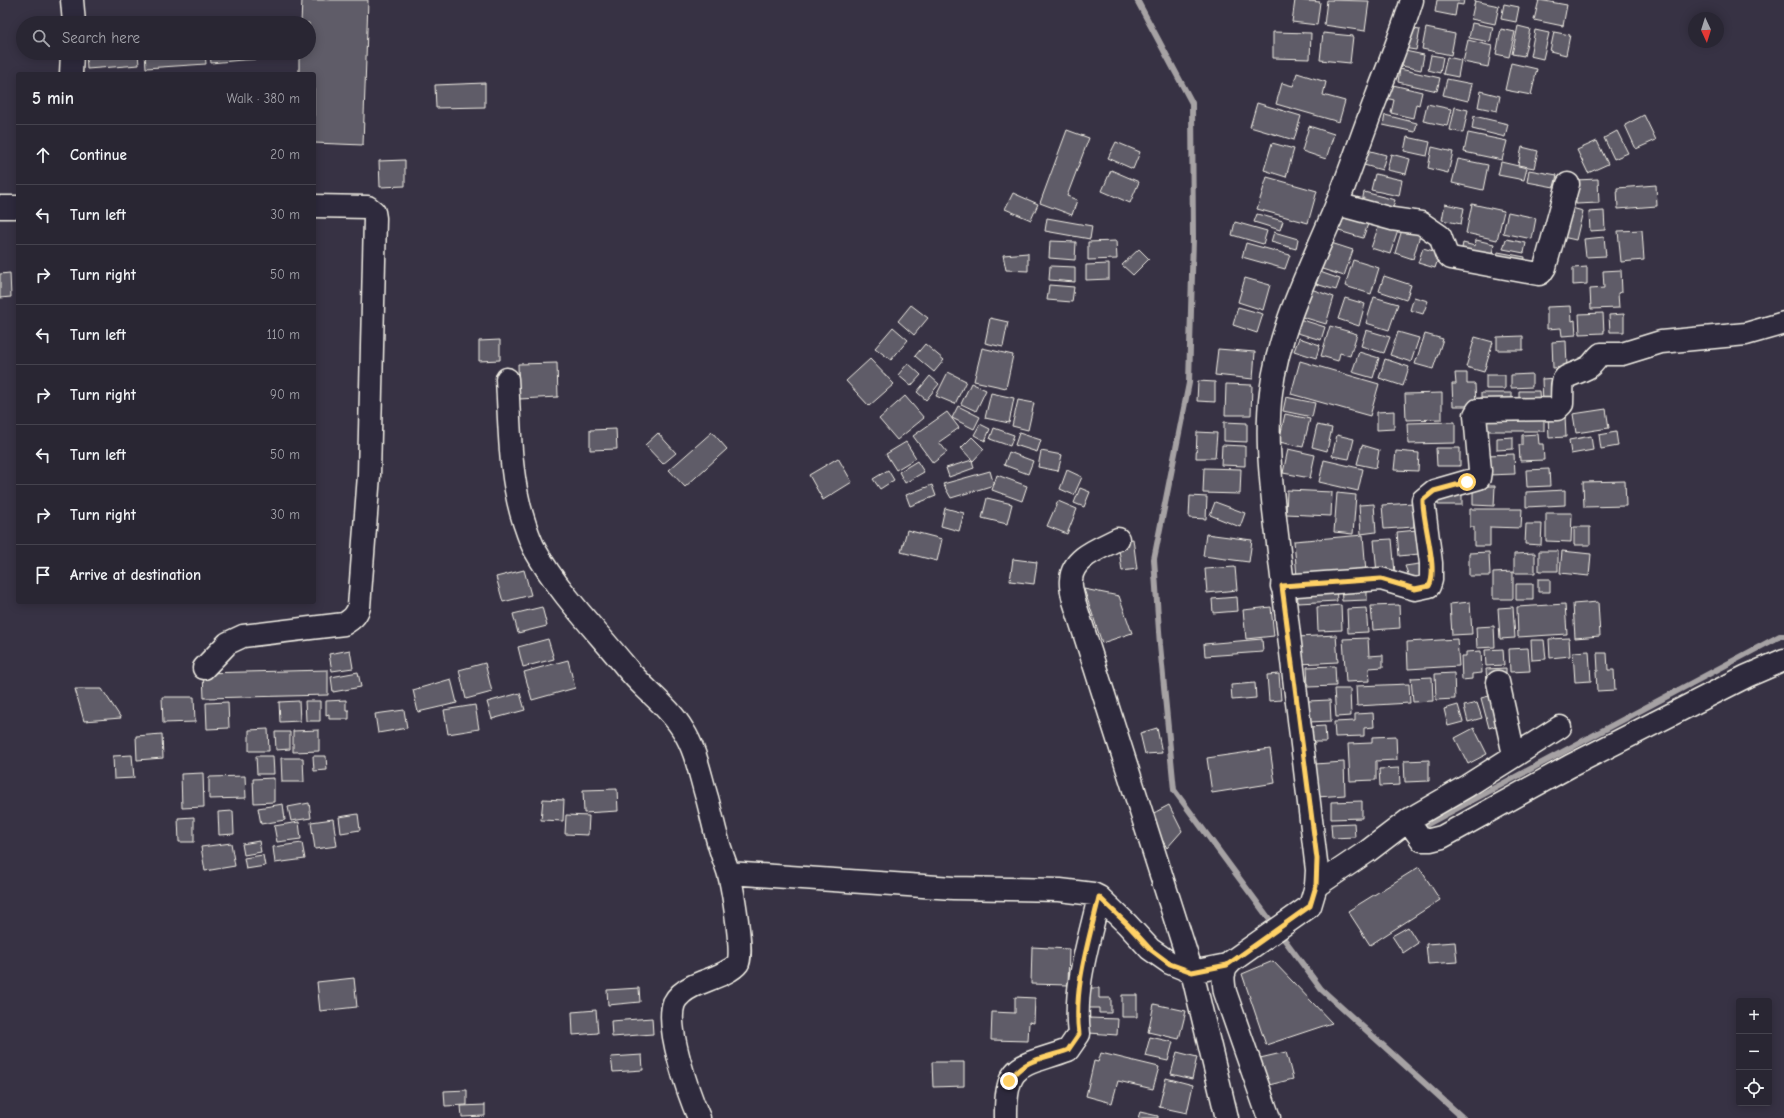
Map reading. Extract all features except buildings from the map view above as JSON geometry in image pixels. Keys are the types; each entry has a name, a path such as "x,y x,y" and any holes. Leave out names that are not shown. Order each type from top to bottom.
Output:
{"street":[{"path":"72,0 73,16"},
{"path":"1313,896 1317,859 1282,586 1270,462 1269,419 1271,391 1283,339 1295,305 1337,204 1399,40 1412,0"},
{"path":"71,72 72,60"},
{"path":"1337,204 1392,219 1421,223 1440,236 1446,253 1451,258 1539,274 1545,267 1568,184"},
{"path":"204,668 234,639 243,636 344,624 352,620 357,614 359,607 369,475 375,218 374,212 368,207 316,206"},
{"path":"0,207 16,208"},
{"path":"1282,586 1381,579 1415,589 1426,588 1429,586 1431,580 1431,563 1423,500 1434,491 1479,478 1480,471 1475,415 1478,410 1557,409 1562,404 1562,382 1564,378 1588,368 1601,354 1622,354 1661,342 1746,334 1784,323"},
{"path":"507,379 512,470 518,503 534,548 571,602 637,680 666,708 683,730 696,759 721,850 729,873 738,925 741,954 740,960 735,967 695,985 682,993 675,1000 673,1007 674,1031 678,1052 689,1095 699,1118"},
{"path":"1118,539 1086,556 1073,568 1070,581 1074,602 1192,972 1227,1118"},
{"path":"1414,828 1430,840 1442,837 1570,766 1747,676 1784,660"},
{"path":"1498,682 1514,755"},
{"path":"1269,1118 1225,992 1223,973 1229,963 1368,851 1414,828 1467,786 1560,727"},
{"path":"729,873 953,888 1060,890 1093,894 1099,897 1127,924 1150,949 1170,964 1192,972 1229,963"},
{"path":"1006,1118 1006,1094 1009,1081 1013,1074 1020,1067 1030,1062 1068,1050 1079,1034 1077,1018 1082,971 1099,897"}],"waterway":[{"path":"1137,0 1192,103 1193,238 1189,383 1154,559 1160,645 1174,790 1321,989 1463,1118"},
{"path":"1418,829 1780,636 1784,636"}],"route":[{"path":"1009,1081 1020,1067 1030,1062 1068,1050 1079,1034 1077,1018 1082,971 1099,897 1150,949 1170,964 1192,972 1227,965 1310,906 1316,886 1317,859 1282,586 1381,579 1415,589 1426,588 1429,586 1431,580 1431,563 1423,500 1434,491 1443,487 1467,482"}]}
